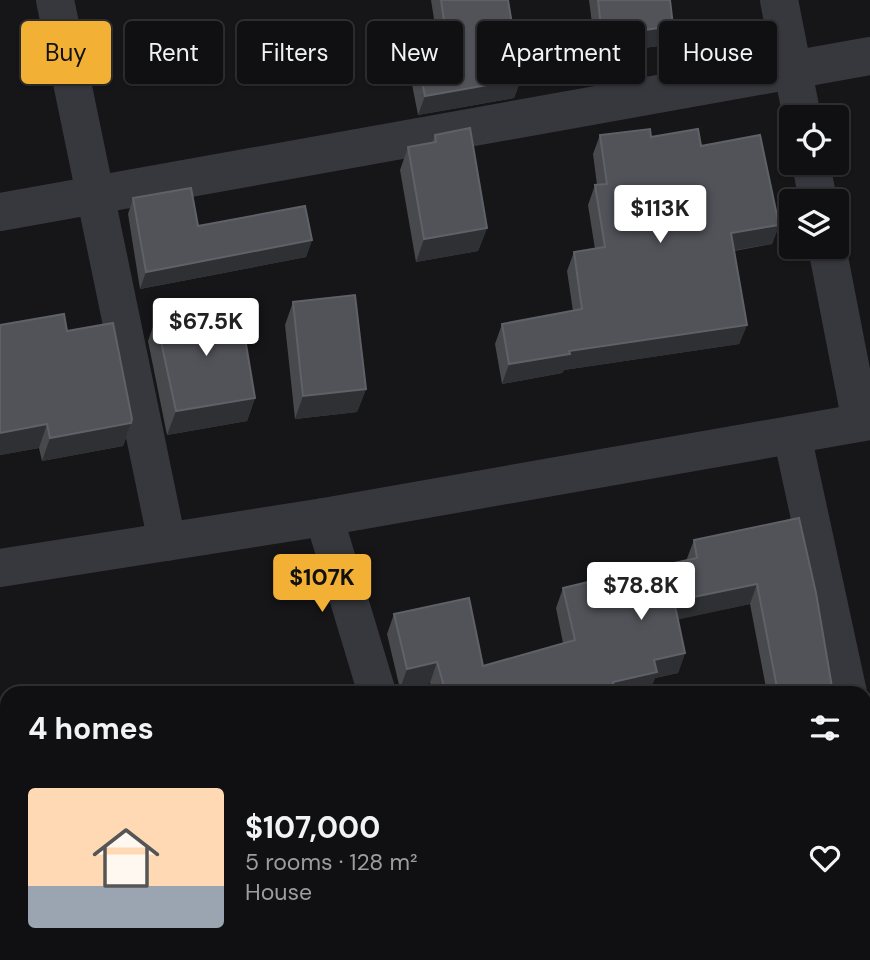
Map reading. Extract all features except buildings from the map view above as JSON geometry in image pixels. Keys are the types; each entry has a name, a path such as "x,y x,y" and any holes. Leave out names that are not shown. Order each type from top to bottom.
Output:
{"street":[{"path":"55,0 167,542"},
{"path":"779,0 800,105"},
{"path":"0,212 870,56"},
{"path":"0,568 324,517 866,422 830,259"},
{"path":"792,435 846,686"},
{"path":"324,517 375,686"}]}
